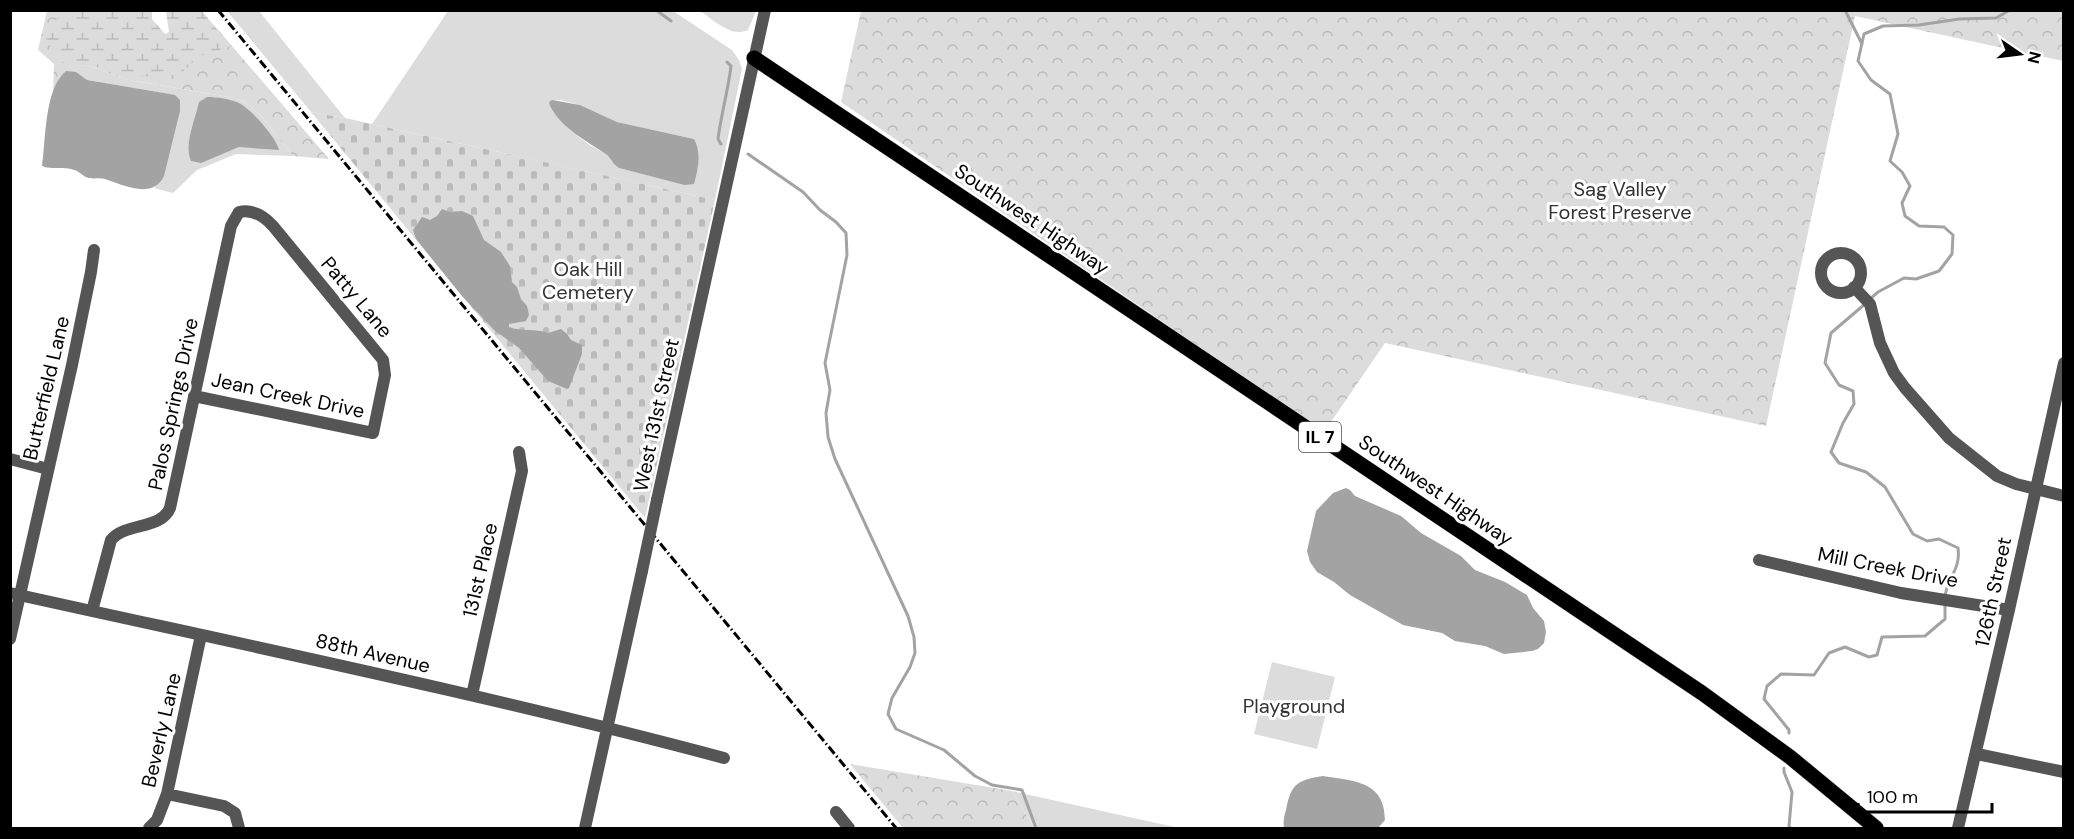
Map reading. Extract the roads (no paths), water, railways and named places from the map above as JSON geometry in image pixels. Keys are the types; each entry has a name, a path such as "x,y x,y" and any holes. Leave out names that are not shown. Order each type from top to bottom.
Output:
{"main road":[{"name":"Southwest Highway","path":"754,58 1702,693 1798,763 1876,828"}],"street":[{"name":"West 131st Street","path":"585,828 765,10"},
{"name":"Palos Springs Drive","path":"92,611 111,540 121,532 158,520 168,513 231,225 236,215 246,211"},
{"name":"Patty Lane","path":"246,211 267,220 383,360 385,375 373,433"},
{"name":"Butterfield Lane","path":"10,639 15,594 48,469 89,284 93,250"},
{"path":"1863,296 1894,373 1950,438 1996,476 2064,496"},
{"name":"126th Street","path":"1958,828 1977,754 2064,363"},
{"name":"Jean Creek Drive","path":"194,396 373,433"},
{"name":"131st Place","path":"472,695 522,471 519,452"},
{"path":"10,459 48,469"},
{"name":"Mill Creek Drive","path":"1759,560 1901,593 2009,610"},
{"name":"88th Avenue","path":"15,594 472,695 724,758"},
{"name":"Beverly Lane","path":"149,828 158,820 167,794 201,635"},
{"path":"1977,754 2064,772"},
{"path":"167,794 224,806 235,813 239,828"},
{"path":"836,812 849,828"}],"waterway":[{"path":"656,10 671,21"},
{"path":"1845,10 1862,44"},
{"path":"1870,299 1904,278 1916,279 1939,271 1952,254 1953,235 1944,227 1919,226 1905,216 1902,203 1910,186 1902,172 1890,161 1898,134 1890,94 1871,80 1858,61 1864,34 1883,26 1996,18 2010,10"},
{"path":"721,144 718,139 731,66 727,62"},
{"path":"748,154 803,192 846,233 847,255 825,363 830,390 826,413 828,437 835,459 908,616 914,637 915,653 910,667 892,698 888,714 896,729 944,750 975,776 992,785 1022,790 1036,828"},
{"path":"1865,304 1831,333 1825,363 1839,385 1853,391 1854,404 1831,452 1839,463 1866,472 1885,487 1913,534 1927,541 1939,539 1958,548 1958,562 1945,597"},
{"path":"1789,733 1764,699 1767,686 1781,674 1814,675 1829,653 1845,647 1869,657 1877,655 1882,637 1925,636 1945,619 1945,604"},
{"path":"1784,768 1792,792 1790,828"}],"railway":[{"path":"218,10 896,828"}],"park label":[{"name":"Sag Valley Forest Preserve","path":"1620,200"},
{"name":"Oak Hill Cemetery","path":"588,280"},
{"name":"Playground","path":"1294,706"}]}
